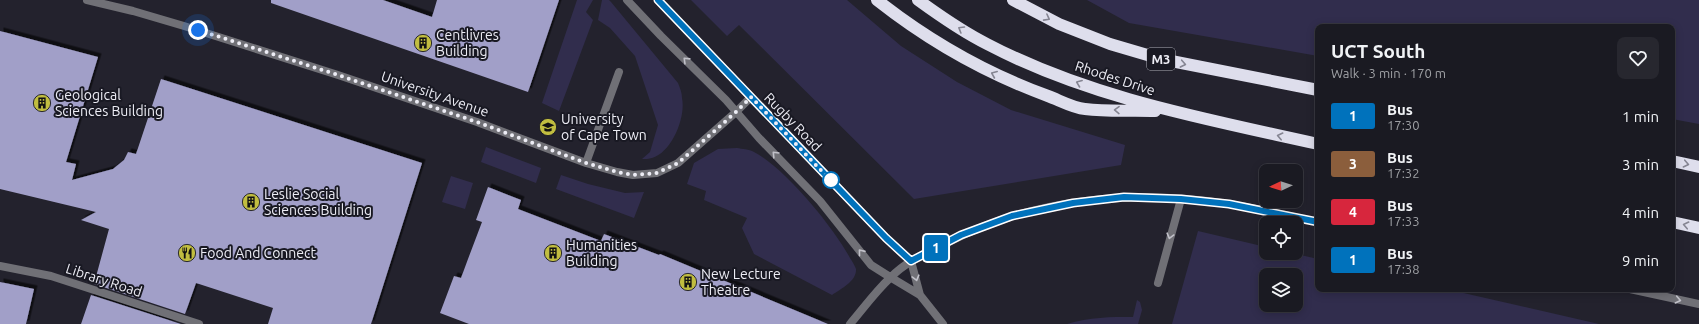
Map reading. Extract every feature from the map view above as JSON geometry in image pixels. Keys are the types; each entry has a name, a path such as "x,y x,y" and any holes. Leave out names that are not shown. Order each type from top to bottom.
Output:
{"highway":[{"path":"877,0 902,20 946,49 982,69 1030,90 1084,109 1170,111"},
{"name":"Rhodes Drive","path":"918,0 987,44 1034,66 1094,89 1170,111 1315,143"},
{"name":"M3","path":"1012,0 1059,24 1110,44 1154,57 1315,89"},
{"path":"1675,162 1699,167"},
{"path":"1675,223 1699,228"}],"street":[{"name":"University Avenue","path":"86,0 133,11 184,26 338,75 477,122 586,163 633,175 657,173 678,163 751,97"},
{"path":"627,0 660,36 726,100 820,201 871,265 920,295 943,324"},
{"name":"Rugby Road","path":"658,0 886,238 911,261"},
{"path":"586,163 619,72"},
{"path":"850,324 890,278 911,261 961,235 1012,216 1041,209 1073,203 1124,197 1181,199 1229,204 1315,221"},
{"path":"1158,284 1181,199"},
{"path":"911,261 920,295"},
{"name":"Library Road","path":"0,266 51,276 200,324"},
{"path":"1644,292 1699,304"}],"shaded area":[{"path":"577,0 593,0 586,12 593,20 559,111 542,103"},
{"path":"602,0 609,0 611,2 678,83 681,90 683,106 680,124 666,149 652,158 642,159 650,152 658,125 635,56 610,28 598,20"},
{"path":"691,0 847,0 901,46 957,82 1011,110 1125,145 1121,165 914,199 739,25 727,36"},
{"path":"1087,0 1699,0 1699,124 1675,120 1675,24 1315,24 1315,55 1129,23"},
{"path":"486,147 541,168 536,183 481,162"},
{"path":"737,148 752,151 780,171 821,215 843,245 856,268 854,277 848,284 832,295 754,254 742,228 747,218 704,200 706,191 687,184 694,163 718,149"},
{"path":"561,175 588,184 625,193 644,192 634,218 556,189"},
{"path":"451,176 473,183 465,209 442,202"},
{"path":"1198,231 1259,245 1259,260 1303,260 1303,256 1315,258 1315,292 1459,292 1599,324 1172,324"},
{"path":"1137,300 1140,302 1142,310 1138,324 1067,324 1108,317 1133,317"}],"building":[{"name":"Centlivres Building","path":"271,0 383,0 432,17 437,0 559,0 528,92 271,3"},
{"name":"Leslie Social Sciences Building","path":"0,31 98,57 66,162 76,164 72,180 113,169 124,160 128,152 136,154 161,79 422,163 371,324 268,324 273,308 196,283 185,314 94,284 109,229 81,220 96,212 0,189"},
{"name":"Humanities Building","path":"488,187 521,200 518,209 601,241 604,234 659,255 660,254 828,324 469,324 440,313 454,276 461,278 482,222 476,220"},
{"path":"0,282 34,289 26,324 0,324"},
{"path":"91,295 181,324 81,324"}],"bus line":[{"name":"1","path":"658,0 886,238 911,261 961,235 1012,216 1073,203 1124,197 1181,199 1229,204 1315,221"}],"place":[{"name":"Centlivres Building","path":"423,43"},
{"name":"Geological Sciences Building","path":"42,103"},
{"name":"University of Cape Town","path":"548,127"},
{"name":"Leslie Social Sciences Building","path":"251,202"},
{"name":"Food And Connect","path":"187,253"},
{"name":"Humanities Building","path":"553,253"},
{"name":"New Lecture Theatre","path":"688,282"}],"route":[{"path":"198,30 477,122 586,163 633,175 657,173 678,163 751,97 834,184 831,180"}]}
